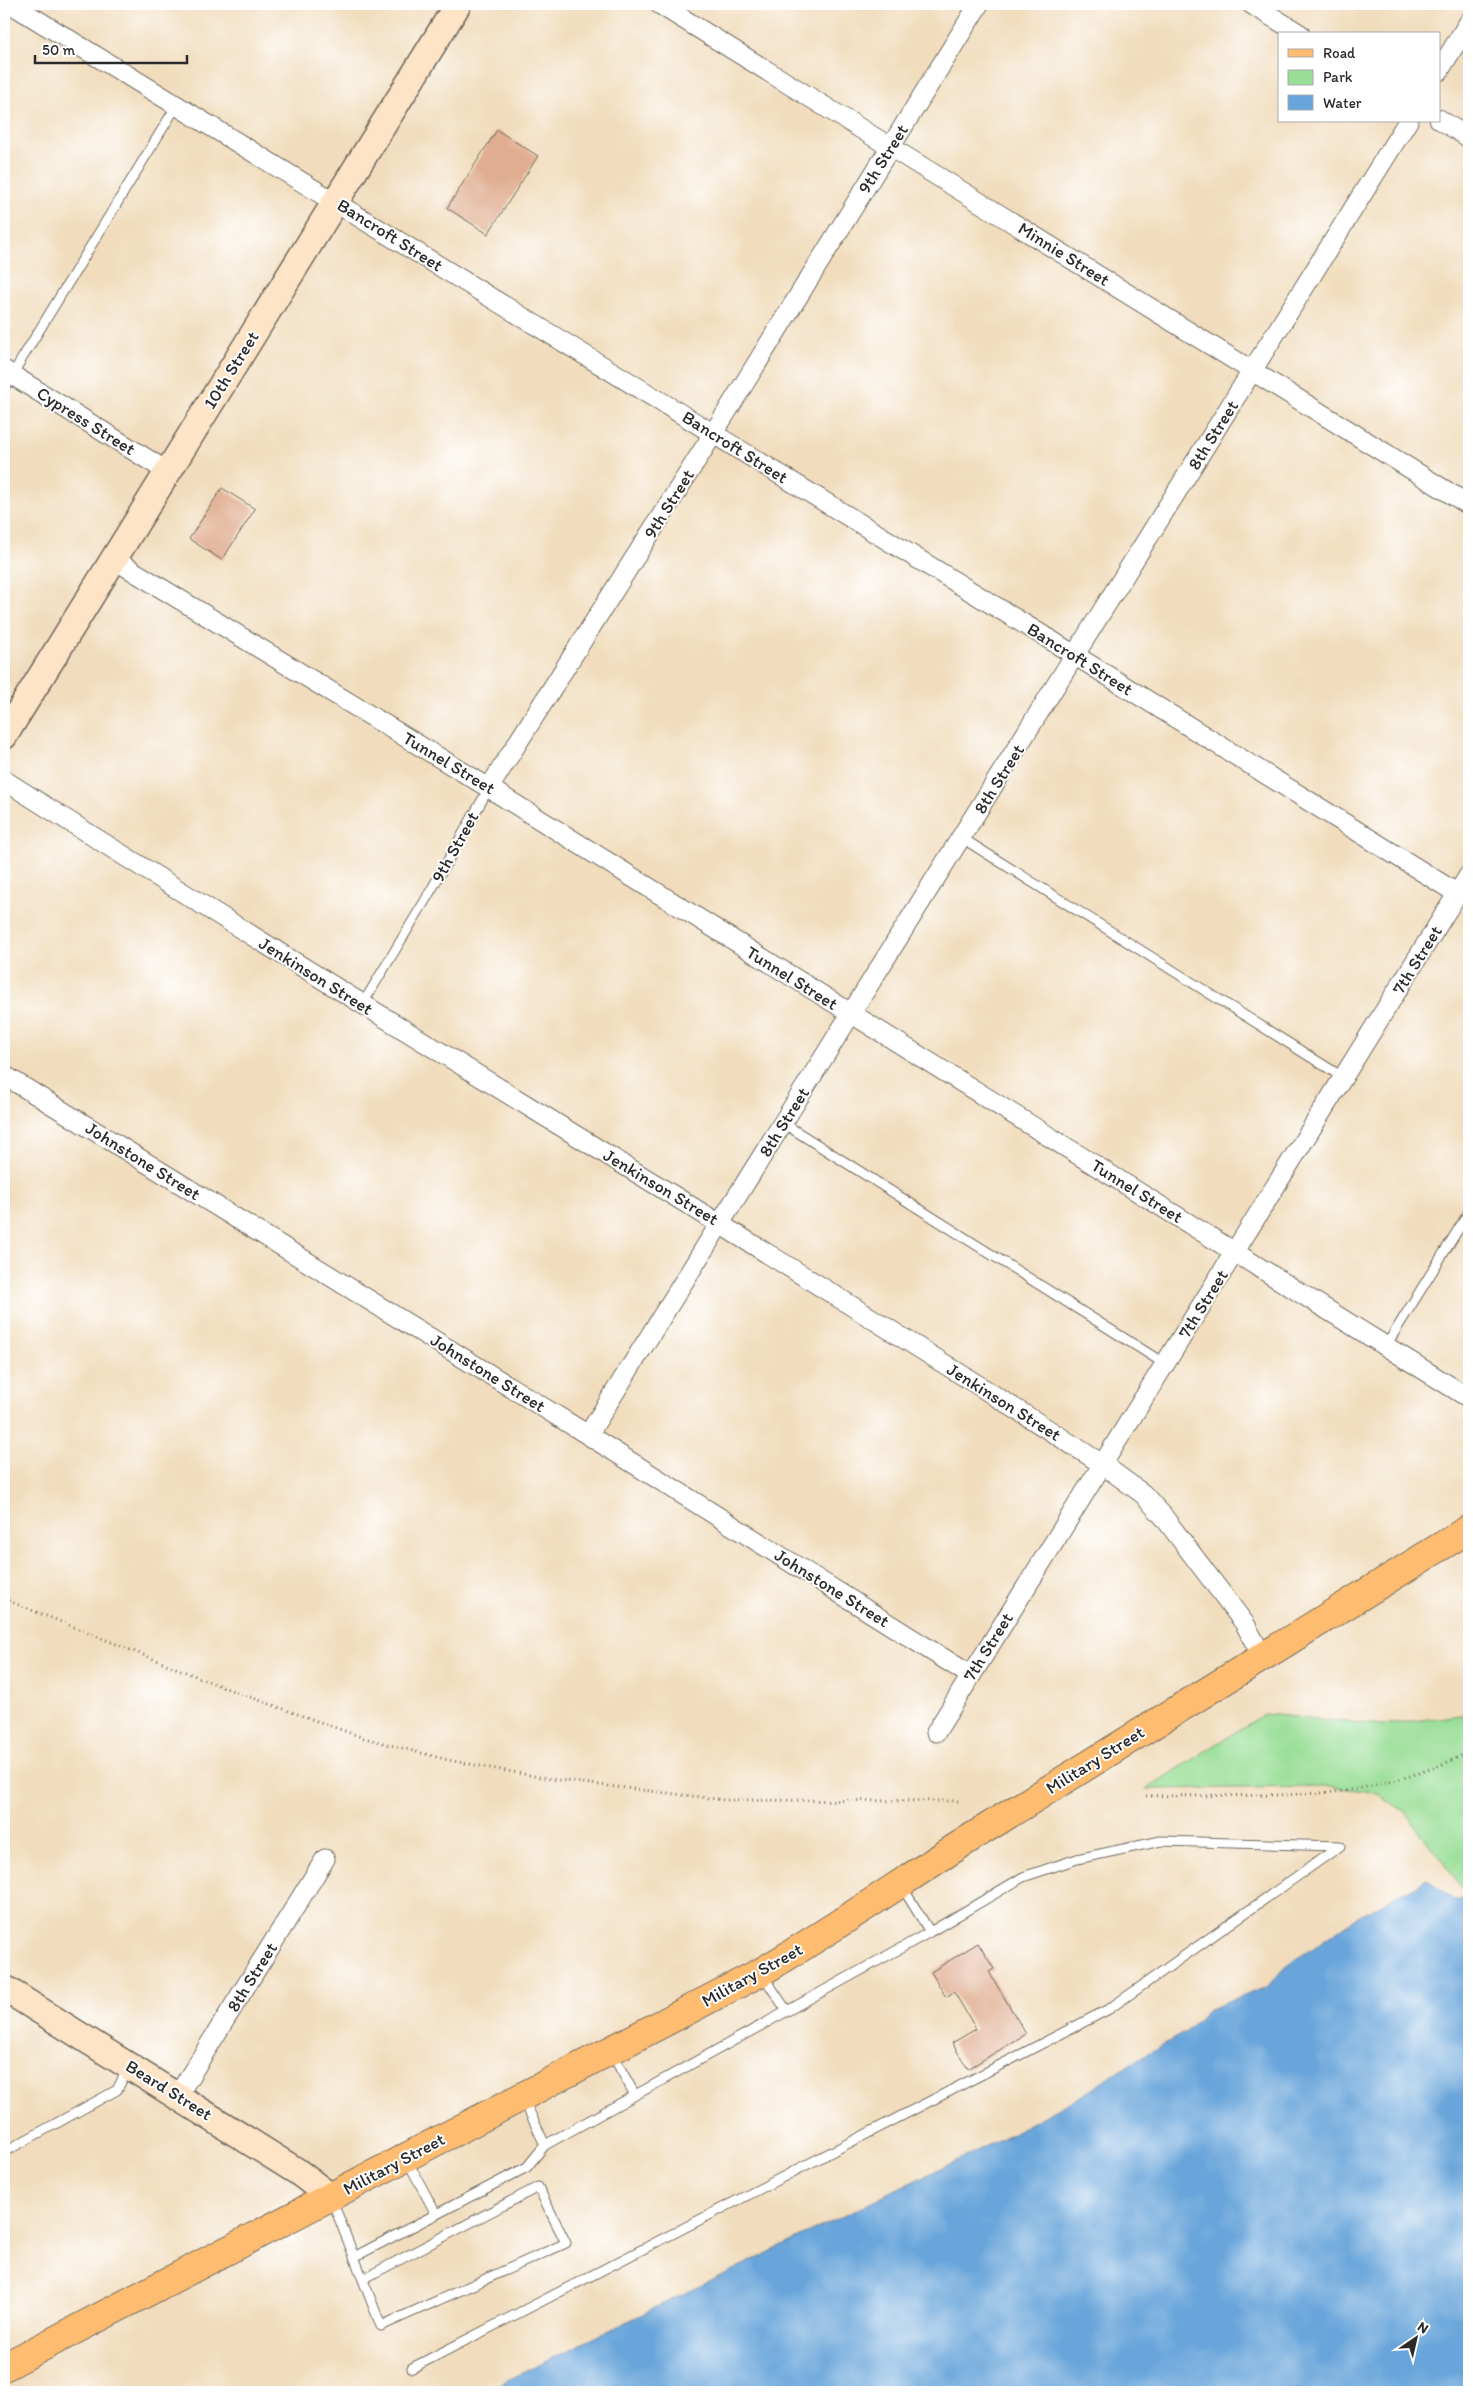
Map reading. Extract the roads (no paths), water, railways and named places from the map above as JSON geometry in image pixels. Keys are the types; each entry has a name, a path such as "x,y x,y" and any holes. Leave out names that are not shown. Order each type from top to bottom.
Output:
{"main road":[{"name":"Military Street","path":"4,2367 761,1972 815,1940 900,1883 1262,1656 1469,1529"}],"street":[{"name":"Bancroft Street","path":"11,4 1075,656 1458,894"},
{"name":"10th Street","path":"5,731 114,560 458,4"},
{"name":"Minnie Street","path":"658,4 1469,505"},
{"name":"9th Street","path":"489,788 713,434 979,4"},
{"path":"1251,4 1297,32"},
{"path":"1440,69 1469,22"},
{"path":"1440,120 1469,138"},
{"name":"8th Street","path":"588,1435 852,1015 1407,122"},
{"name":"Cypress Street","path":"6,378 168,472"},
{"name":"Tunnel Street","path":"114,560 489,788 1469,1398"},
{"name":"Jenkinson Street","path":"4,780 362,1005 720,1223 1102,1464 1143,1494 1163,1516 1245,1624 1262,1656"},
{"name":"7th Street","path":"936,1732 1469,875"},
{"name":"Johnstone Street","path":"4,1075 588,1435 970,1675"},
{"name":"8th Street","path":"178,2096 325,1859"},
{"name":"Beard Street","path":"4,1988 298,2172 331,2197"}],"lane":[{"path":"6,378 177,105"},
{"name":"9th Street","path":"362,1005 426,899 489,788"},
{"path":"962,838 1344,1078"},
{"path":"784,1123 1165,1364"},
{"path":"1386,1346 1469,1212"},
{"path":"354,2257 527,2167 545,2145 930,1932 1023,1877 1086,1856 1161,1841 1340,1846 1109,2009 412,2368"},
{"path":"900,1883 930,1932"},
{"path":"761,1972 787,2011"},
{"path":"610,2051 635,2095"},
{"path":"4,2152 118,2090 129,2066"},
{"path":"523,2097 545,2145"},
{"path":"406,2158 436,2214"},
{"path":"331,2197 354,2257 382,2326 566,2243 538,2187 363,2279"}],"water":[{"path":"1428,1878 1455,1900 1469,1898 1469,2392 483,2392 1005,2137 1084,2094 1141,2057 1184,2033 1207,2010 1267,1987 1285,1967 1360,1915"}]}
